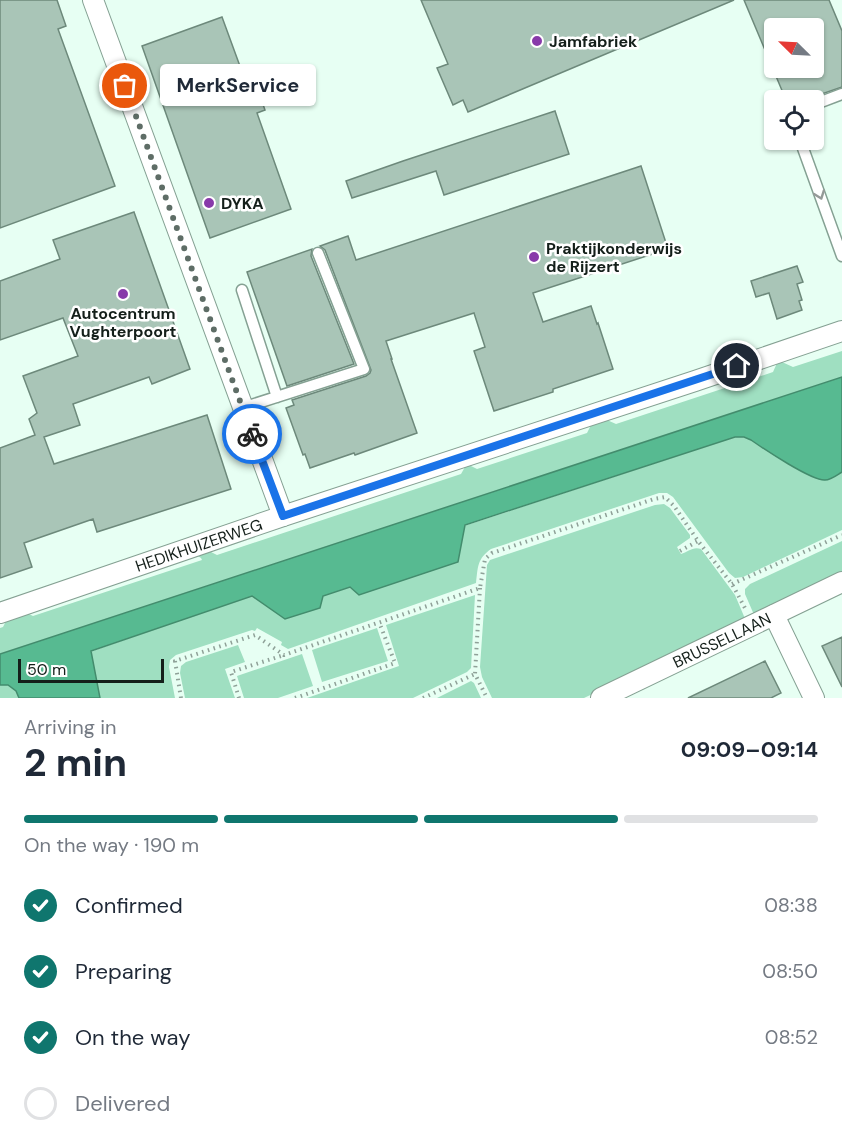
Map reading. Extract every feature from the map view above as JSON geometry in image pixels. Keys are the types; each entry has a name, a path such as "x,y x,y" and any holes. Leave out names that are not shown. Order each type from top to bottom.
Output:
{"street":[{"path":"93,0 283,516"},
{"name":"HEDIKHUIZERWEG","path":"0,613 283,516 842,331"},
{"name":"BRUSSELLAAN","path":"601,698 630,692 754,624 842,582"},
{"path":"774,615 814,698"}],"lane":[{"path":"824,101 842,94"},
{"path":"804,150 842,256"},
{"path":"242,408 364,369 318,253"},
{"path":"242,290 277,397"}],"path":[{"path":"487,698 475,674 480,588 485,559 492,553 654,499 664,497 674,506 732,584 754,624"},
{"path":"732,584 842,535"},
{"path":"680,551 698,541"},
{"path":"239,698 231,672 480,588"},
{"path":"296,698 395,663 379,622"},
{"path":"181,698 175,661 255,635 284,655"},
{"path":"423,698 475,674"}],"shaded area":[{"path":"842,351 842,377 0,654 0,628 3,627 10,613 19,609 33,616 202,560 193,553 203,548 217,555 461,474 469,465 477,469 587,433 591,425 607,420 616,424 773,372 777,363 782,362 793,367"},
{"path":"842,377 842,472 829,479 819,479 810,475 751,440 735,437 465,525 458,562 359,595 350,587 323,596 320,608 285,619 252,596 91,651 100,698 19,698 16,691 8,685 0,685 0,654"},
{"path":"735,437 751,440 804,473 827,480 842,472 842,530 743,577 735,578 673,497 667,493 659,493 491,549 481,560 476,583 288,649 281,645 282,642 257,628 255,631 252,630 176,655 170,660 169,667 175,698 100,698 90,652 252,595 322,596 350,587 359,594 457,562 464,526"},
{"path":"664,504 670,508 690,535 690,538 677,547 681,554 693,549 701,549 735,595 746,621 584,698 492,698 480,667 487,565 490,560 655,505"},
{"path":"842,541 842,574 755,617 745,594 745,589 750,584"},
{"path":"475,595 471,668 467,672 413,698 307,698 399,666 386,625"},
{"path":"377,628 388,661 322,682 312,650"},
{"path":"238,645 245,662 225,669 235,698 185,698 180,673 181,666 186,662"},
{"path":"302,654 313,686 278,698 244,698 237,676"},
{"path":"471,681 481,698 437,698"},
{"path":"0,685 8,685 16,691 19,698 0,698"}],"building":[{"path":"0,0 57,0 66,26 58,29 115,186 0,228"},
{"name":"Jamfabriek","path":"421,0 734,0 468,112 463,100 453,105 437,68 448,64"},
{"path":"744,0 829,0 842,31 842,87 824,93 824,90 782,90 777,78 824,78 824,18 764,18 764,48"},
{"path":"222,17 252,99 260,96 265,110 257,113 291,209 210,238 142,46"},
{"path":"555,111 569,154 444,195 436,171 352,198 346,181"},
{"path":"641,166 668,249 533,293 543,322 591,306 613,369 494,411 474,351 485,347 474,313 386,341 417,433 310,468 286,408 294,405 292,400 366,376 371,370 325,250 320,246 348,236 356,260"},
{"path":"134,212 190,369 152,384 149,377 73,404 80,425 44,437 54,464 207,415 231,489 97,532 93,519 24,543 32,567 0,578 0,448 35,435 29,419 37,413 23,376 78,356 63,318 0,340 0,281 60,259 53,240"},
{"path":"312,249 311,256 354,364 287,386 247,272"},
{"path":"797,266 803,282 797,284 802,300 799,301 802,310 777,319 769,293 756,297 751,281"},
{"path":"842,637 842,687 822,646"},
{"path":"765,661 781,693 771,698 688,698"}],"way so far":[{"path":"125,86 252,434"}],"place":[{"name":"Jamfabriek","path":"537,41"},
{"name":"MerkService","path":"125,86"},
{"name":"DYKA","path":"209,203"},
{"name":"Praktijkonderwijs de Rijzert","path":"534,257"},
{"name":"Autocentrum Vughterpoort","path":"123,294"}],"route":[{"path":"252,434 283,516 737,366"}]}
